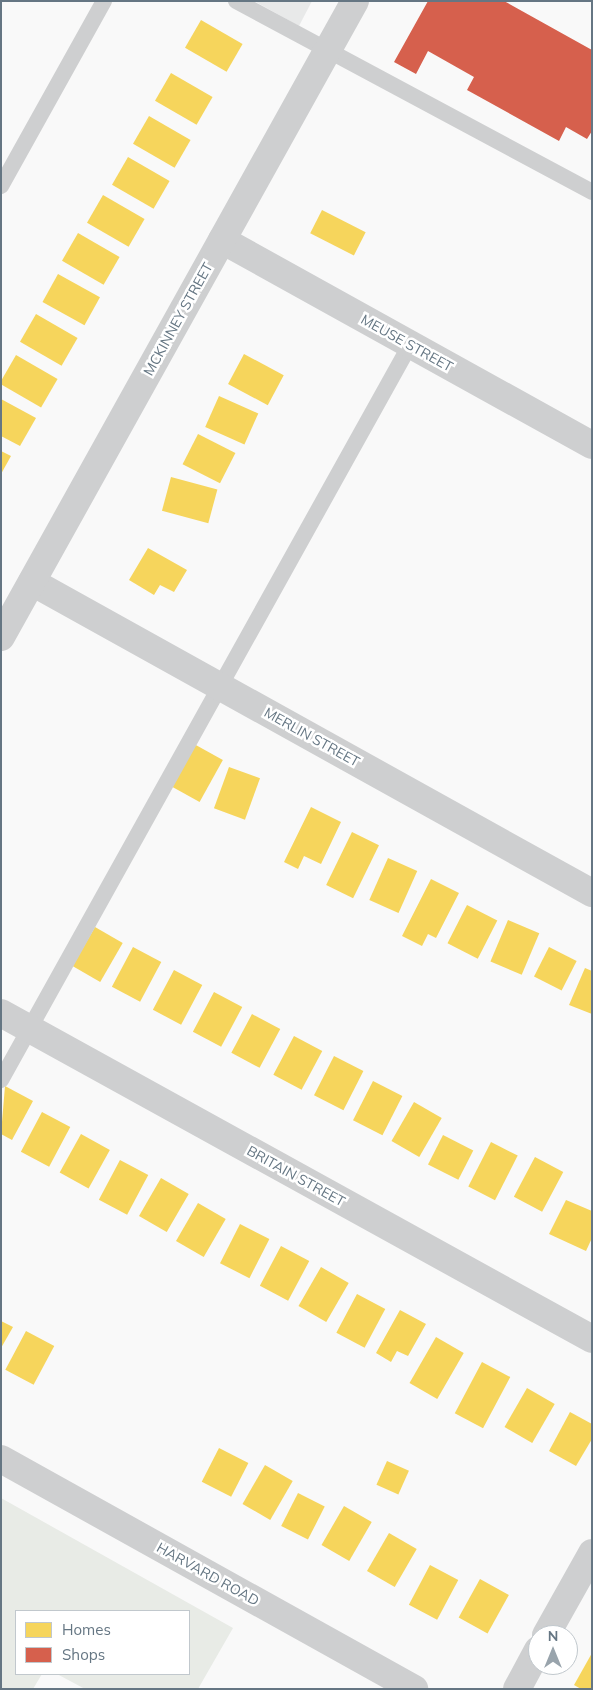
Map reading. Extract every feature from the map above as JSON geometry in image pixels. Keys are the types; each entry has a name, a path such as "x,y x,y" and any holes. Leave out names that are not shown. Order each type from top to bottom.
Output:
{"street":[{"name":"MCKINNEY STREET","path":"1,637 356,1"},
{"name":"MEUSE STREET","path":"222,240 592,445"},
{"name":"MERLIN STREET","path":"32,582 592,893"},
{"name":"BRITAIN STREET","path":"1,1013 592,1340"},
{"name":"HARVARD ROAD","path":"1,1459 414,1689"},
{"path":"552,1625 592,1552"},
{"path":"517,1689 528,1669"}],"lane":[{"path":"1,186 104,1"},
{"path":"236,1 329,49 592,192"},
{"path":"1,1080 410,345"}],"shaded area":[{"path":"254,1 312,1 299,26"},
{"path":"1,1498 233,1628 198,1689 85,1689 59,1675 190,1675 190,1610 15,1610 15,1675 41,1675 33,1689 1,1689"}],"building: Homes":[{"path":"201,20 243,44 227,72 185,48"},
{"path":"171,73 213,97 197,125 155,101"},
{"path":"149,116 191,140 175,168 133,144"},
{"path":"128,157 170,181 154,209 112,185"},
{"path":"103,195 145,219 129,247 87,223"},
{"path":"322,210 366,232 354,255 310,233"},
{"path":"78,233 120,257 104,285 62,261"},
{"path":"58,274 100,297 84,325 42,302"},
{"path":"36,314 78,338 62,366 20,342"},
{"path":"244,354 284,375 268,405 228,384"},
{"path":"16,355 58,379 41,408 1,384 1,381"},
{"path":"219,396 258,413 244,445 205,427"},
{"path":"1,399 36,418 20,446 1,436"},
{"path":"198,434 235,453 220,483 183,464"},
{"path":"1,451 11,456 1,474"},
{"path":"171,477 217,489 208,523 162,511"},
{"path":"148,548 187,570 174,592 160,585 154,595 129,580"},
{"path":"194,744 223,760 200,802 171,786"},
{"path":"229,767 260,778 245,820 214,808"},
{"path":"311,807 341,822 321,864 304,856 298,869 284,862"},
{"path":"352,832 379,845 353,898 326,885"},
{"path":"388,858 417,871 399,913 369,900"},
{"path":"431,879 459,893 436,938 428,934 422,946 402,936"},
{"path":"467,905 497,920 478,959 447,943"},
{"path":"508,920 539,933 522,975 490,961"},
{"path":"95,927 123,943 100,982 72,966"},
{"path":"133,947 161,962 140,1002 112,987"},
{"path":"549,947 577,961 562,990 534,976"},
{"path":"585,968 592,971 592,1014 569,1005"},
{"path":"174,970 202,985 181,1025 153,1010"},
{"path":"214,992 242,1007 221,1047 193,1032"},
{"path":"252,1014 280,1029 260,1068 231,1053"},
{"path":"294,1036 322,1051 302,1090 273,1075"},
{"path":"334,1056 363,1071 343,1110 314,1095"},
{"path":"373,1081 402,1096 382,1135 353,1120"},
{"path":"5,1086 33,1101 12,1140 1,1134"},
{"path":"414,1102 442,1118 419,1157 392,1141"},
{"path":"42,1112 70,1127 49,1167 21,1152"},
{"path":"81,1134 110,1150 89,1188 60,1172"},
{"path":"443,1135 473,1150 458,1180 428,1164"},
{"path":"491,1142 518,1156 495,1200 468,1187"},
{"path":"535,1157 563,1172 542,1212 514,1197"},
{"path":"120,1160 148,1175 127,1215 99,1200"},
{"path":"161,1178 189,1194 167,1232 139,1216"},
{"path":"566,1200 592,1211 592,1238 586,1251 549,1234"},
{"path":"198,1203 226,1219 204,1257 176,1241"},
{"path":"240,1224 269,1239 249,1278 220,1263"},
{"path":"281,1246 309,1261 288,1301 260,1286"},
{"path":"321,1267 349,1283 326,1322 298,1306"},
{"path":"357,1294 385,1309 365,1348 336,1333"},
{"path":"400,1310 426,1324 408,1356 397,1351 391,1362 376,1353"},
{"path":"1,1321 13,1327 1,1348"},
{"path":"26,1331 54,1346 34,1385 5,1370"},
{"path":"436,1337 464,1353 437,1399 410,1383"},
{"path":"482,1362 510,1377 483,1428 455,1413"},
{"path":"527,1388 555,1404 532,1443 504,1427"},
{"path":"570,1412 592,1424 592,1439 576,1466 549,1451"},
{"path":"219,1448 248,1463 231,1497 202,1482"},
{"path":"387,1461 409,1471 398,1495 376,1485"},
{"path":"265,1465 293,1481 270,1520 242,1504"},
{"path":"298,1493 325,1507 308,1540 281,1526"},
{"path":"344,1506 372,1522 349,1561 322,1545"},
{"path":"389,1533 417,1549 395,1587 367,1571"},
{"path":"430,1565 458,1580 437,1620 409,1605"},
{"path":"480,1579 509,1595 488,1633 459,1617"},
{"path":"592,1653 592,1689 581,1689 574,1685"}],"building: Shops":[{"path":"428,1 504,1 592,50 592,131 587,139 566,127 559,141 467,90 474,77 428,51 416,74 394,62"}]}
